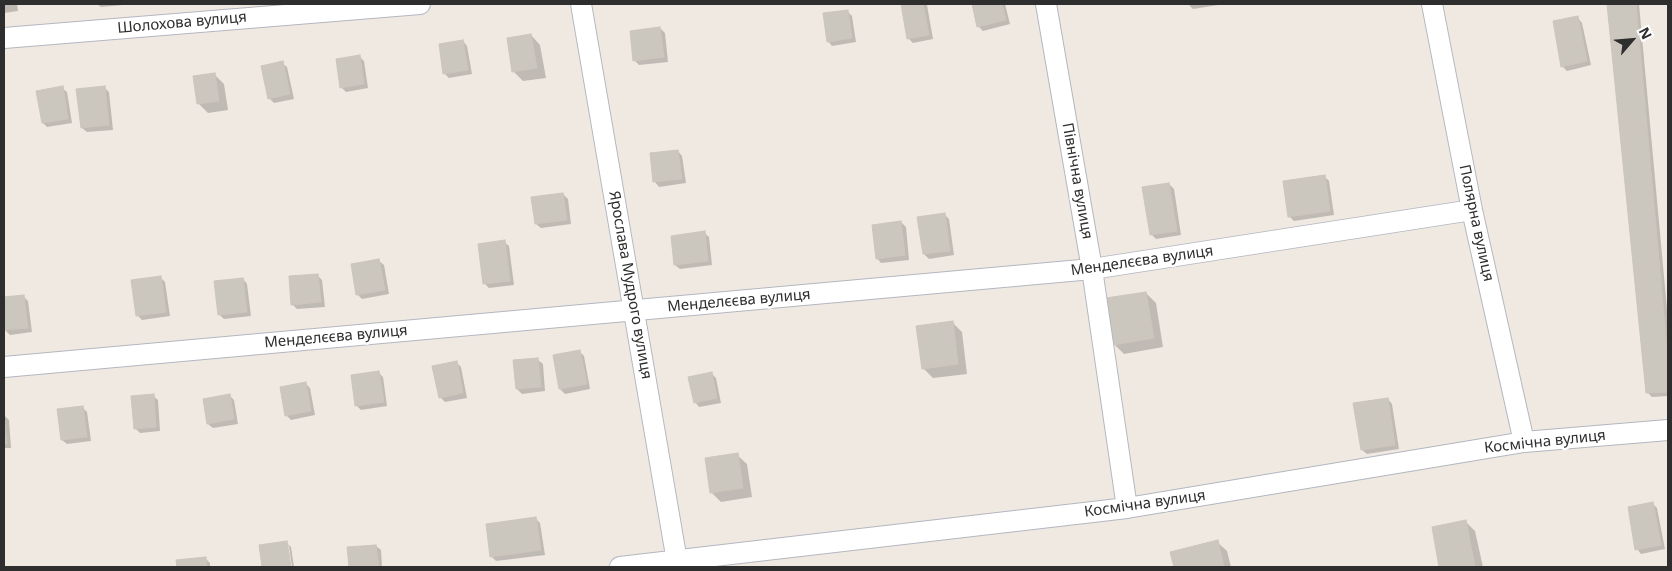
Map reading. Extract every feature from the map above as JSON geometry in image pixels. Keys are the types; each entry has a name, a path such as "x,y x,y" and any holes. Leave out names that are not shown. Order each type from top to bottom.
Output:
{"street":[{"name":"Шолохова вулиця","path":"4,38 420,4"},
{"name":"Ярослава Мудрого вулиця","path":"581,4 677,563"},
{"name":"Північна вулиця","path":"1046,4 1092,270 1127,508"},
{"name":"Полярна вулиця","path":"1432,4 1472,210 1524,442"},
{"name":"Менделєєва вулиця","path":"4,367 1092,270 1472,210"},
{"name":"Космічна вулиця","path":"620,567 677,563 1127,508 1524,442 1668,430"}],"building":[{"path":"901,4 923,4 929,35 907,39"},
{"path":"972,4 1002,4 1006,20 977,27"},
{"path":"1607,4 1636,4 1668,360 1668,392 1646,393"},
{"path":"848,10 852,38 827,42 823,13"},
{"path":"1578,16 1587,61 1561,67 1553,21"},
{"path":"660,27 664,57 633,61 630,31"},
{"path":"531,34 537,68 512,72 507,38"},
{"path":"463,40 468,70 443,74 439,44"},
{"path":"360,55 364,84 340,88 336,59"},
{"path":"283,61 290,94 268,99 261,66"},
{"path":"215,73 219,101 197,104 193,76"},
{"path":"63,86 68,119 42,123 36,91"},
{"path":"105,86 109,125 81,128 76,89"},
{"path":"678,150 682,179 653,182 650,153"},
{"path":"1325,175 1330,211 1288,217 1283,181"},
{"path":"1169,183 1177,231 1150,235 1142,187"},
{"path":"563,193 567,220 535,224 531,197"},
{"path":"945,213 950,251 923,254 917,217"},
{"path":"901,221 905,255 876,259 872,225"},
{"path":"705,231 708,261 674,265 671,236"},
{"path":"505,240 510,281 483,284 478,244"},
{"path":"379,259 385,290 356,295 351,264"},
{"path":"318,274 321,302 291,305 289,276"},
{"path":"161,276 166,312 136,316 131,280"},
{"path":"243,278 247,312 218,315 214,281"},
{"path":"1146,292 1154,338 1113,345 1106,298"},
{"path":"24,295 28,328 4,330 4,297"},
{"path":"953,321 958,364 922,369 916,326"},
{"path":"580,350 587,384 559,389 553,355"},
{"path":"538,358 541,387 516,389 513,360"},
{"path":"457,361 463,393 439,398 432,366"},
{"path":"379,371 384,402 355,406 351,375"},
{"path":"712,372 717,398 694,403 688,377"},
{"path":"306,382 311,411 285,416 280,387"},
{"path":"154,394 156,427 134,429 131,396"},
{"path":"230,394 234,419 207,424 203,399"},
{"path":"1388,398 1395,445 1361,450 1353,403"},
{"path":"83,406 87,437 61,440 57,409"},
{"path":"4,414 7,444 4,444"},
{"path":"738,453 743,488 710,493 705,458"},
{"path":"1653,502 1661,545 1635,550 1628,507"},
{"path":"536,517 541,550 490,557 486,524"},
{"path":"1466,520 1475,567 1439,567 1432,527"},
{"path":"1218,540 1224,567 1174,567 1170,552"},
{"path":"287,541 291,567 262,567 259,545"},
{"path":"376,545 379,567 349,567 347,547"},
{"path":"206,557 207,567 177,567 176,560"}]}
